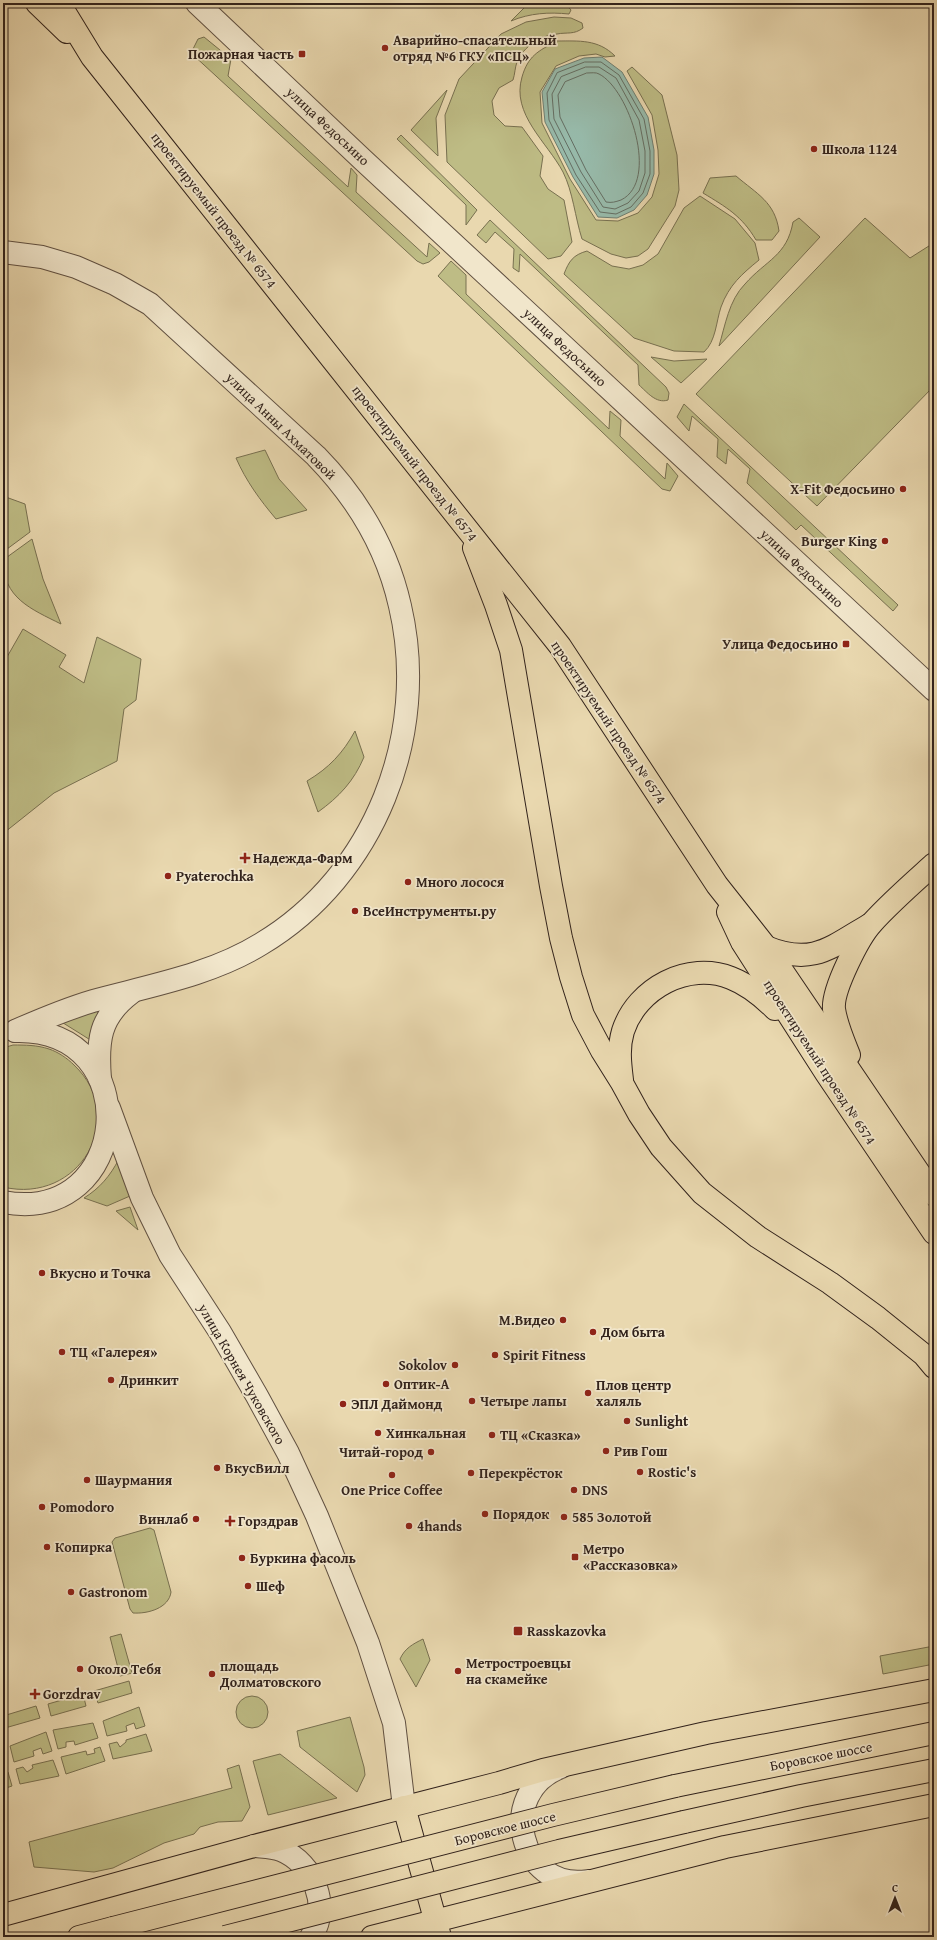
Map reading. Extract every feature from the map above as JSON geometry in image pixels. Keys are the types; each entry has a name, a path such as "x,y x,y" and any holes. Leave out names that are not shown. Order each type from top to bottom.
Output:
{"main road":[{"name":"проектируемый проезд № 6574","path":"38,3 92,57 560,646 717,885 766,947 934,1195"},
{"name":"проектируемый проезд № 6574","path":"59,3 92,57"},
{"path":"465,526 496,605 511,650 561,938 583,1015 602,1051 639,1114 661,1147 702,1193 758,1237 830,1283 878,1318 924,1355 934,1367"},
{"path":"766,947 783,954 801,956 818,954 870,924 934,864"},
{"name":"проектируемый проезд № 6574","path":"717,885 742,942 798,1031 934,1233"},
{"path":"860,1086 839,1026 834,1008 834,995 846,966 870,924"},
{"path":"622,1083 619,1060 620,1045 629,1018 647,995 659,986 686,975 715,974 743,983 756,991 798,1031"},
{"path":"3,1915 254,1846 566,1765 706,1733 934,1690"},
{"name":"Боровское шоссе","path":"79,1937 545,1817 675,1786 934,1733"},
{"path":"225,1937 566,1849 848,1786 934,1770"},
{"path":"404,1807 438,1929"},
{"path":"372,1937 438,1929 596,1880 725,1847 928,1807"}],"street":[{"name":"улица Федосьино","path":"197,3 363,160 934,690"},
{"name":"улица Анны Ахматовой","path":"3,252 42,257 76,267 115,284 150,304 316,456 333,474 357,505 380,545 400,606 406,644 409,689 403,740 386,794 370,830 337,878 311,906 283,930 261,945 229,960 201,970 82,1005 6,1033"},
{"name":"улица Анны Ахматовой","path":"100,1079 99,1043 103,1026 114,1008 135,990"},
{"name":"улица Корнея Чуковского","path":"6,1033 36,1032 65,1042 88,1062 100,1079 142,1198 170,1255 220,1332 257,1396 288,1453 317,1516 368,1643 394,1723 404,1807"},
{"name":"улица Корнея Чуковского","path":"14,1203 44,1202 64,1194 88,1175 99,1158 105,1144 108,1129 109,1108"},
{"path":"3,1218 14,1203"},
{"path":"566,1765 543,1776 528,1795 521,1819 523,1838 530,1855 548,1872 571,1881 583,1882 596,1880"},
{"path":"254,1846 282,1851 293,1856 310,1874 319,1897 317,1922 311,1937"}],"shaded area":[{"path":"529,3 565,3 571,10 569,14 540,14 525,16 511,21"},
{"path":"554,17 571,18 582,23 583,28 573,32 551,35 539,39 528,47 517,62 513,80 499,88 492,101 494,115 505,126 522,127 543,156 540,176 548,189 564,200 572,242 561,256 548,259 447,162 445,115 459,79 501,34 526,22"},
{"path":"204,37 231,59 228,76 348,187 351,168 357,175 356,192 427,257 429,243 440,253 429,262 423,264 417,261 191,53 198,39"},
{"path":"557,41 588,42 602,46 615,56 605,57 596,54 579,56 556,66 540,92 542,123 570,179 596,220 618,221 638,213 652,197 659,174 658,150 652,115 627,71 632,67 662,95 677,155 679,190 675,206 648,249 638,256 626,258 611,254 582,239 572,196 563,172 532,127 526,115 520,90 524,70 527,64 539,51"},
{"path":"447,90 436,118 438,156 411,130"},
{"path":"401,135 477,210 466,225 466,205 397,139"},
{"path":"736,176 764,199 774,213 779,231 772,240 756,240 739,218 703,193 710,178"},
{"path":"700,196 735,219 755,243 759,260 742,275 728,292 721,307 713,337 708,348 704,352 674,351 634,338 564,274 572,259 578,254 587,251 612,266 629,269 643,265 658,254 684,208"},
{"path":"799,218 820,237 719,346 731,305 740,290 781,250 786,243 793,222"},
{"path":"865,218 910,258 932,244 934,246 934,386 817,506 696,394"},
{"path":"490,220 666,387 669,393 668,400 664,401 656,399 639,385 638,365 520,254 519,272 513,268 514,249 495,232 486,243 477,235"},
{"path":"451,261 466,275 466,294 609,429 610,411 621,420 620,436 665,479 667,463 678,476 670,491 662,489 438,276"},
{"path":"651,357 674,361 707,359 681,383"},
{"path":"684,404 898,605 893,611 801,525 796,530 747,483 750,469 728,449 726,464 717,457 718,439 692,416 689,431 677,417"},
{"path":"265,450 279,479 307,510 276,519 264,505 244,475 236,458"},
{"path":"3,496 25,504 30,532 3,552"},
{"path":"32,539 43,579 61,624 39,613 21,601 13,593 4,573 3,560"},
{"path":"23,629 66,655 59,667 84,683 97,637 141,659 136,700 124,709 117,761 54,793 5,832 3,831 3,664"},
{"path":"355,731 364,757 360,766 356,774 345,788 318,812 307,781 322,771 335,759 346,746"},
{"path":"99,1008 92,1041 60,1021"},
{"path":"13,1045 49,1049 65,1058 74,1065 90,1086 97,1109 96,1132 88,1153 74,1170 54,1183 30,1189 3,1187 3,1048"},
{"path":"119,1159 130,1196 107,1206 84,1198 104,1181"},
{"path":"130,1207 138,1230 116,1211"},
{"path":"150,1528 154,1530 171,1592 166,1602 157,1609 133,1613 130,1609 112,1542 115,1538"},
{"path":"121,1634 132,1673 120,1676 110,1637"},
{"path":"423,1639 430,1660 416,1687 400,1659 407,1649"},
{"path":"934,1646 934,1664 883,1674 880,1656"},
{"path":"129,1681 132,1693 98,1703 94,1691"},
{"path":"83,1694 86,1706 51,1716 48,1704"},
{"path":"249,1696 255,1696 264,1700 268,1712 264,1724 255,1728 249,1728 240,1724 236,1715 236,1709 240,1700"},
{"path":"36,1706 40,1718 5,1728 3,1716"},
{"path":"139,1707 145,1726 136,1729 134,1723 126,1726 127,1731 107,1736 103,1721"},
{"path":"350,1717 365,1775 357,1792 300,1747 297,1731"},
{"path":"93,1723 98,1738 75,1745 74,1741 66,1742 66,1747 58,1749 53,1730"},
{"path":"46,1732 52,1751 43,1754 41,1748 33,1751 34,1756 14,1762 10,1746"},
{"path":"146,1734 152,1751 113,1759 109,1744 117,1742 120,1747 126,1742 126,1740"},
{"path":"100,1747 105,1761 66,1774 61,1757 86,1751 87,1755 95,1753 94,1749"},
{"path":"280,1754 337,1798 268,1815 253,1761"},
{"path":"53,1760 59,1776 20,1784 16,1769 23,1767 27,1772 33,1768 32,1765"},
{"path":"239,1765 250,1807 242,1821 218,1822 200,1827 194,1834 164,1843 113,1868 94,1872 34,1867 29,1842 232,1788 227,1769"},
{"path":"8,1772 12,1786 3,1789 3,1773"}],"water":[{"path":"602,57 622,72 648,117 654,150 654,174 647,195 634,210 617,218 598,217 573,177 545,122 542,92 555,69 584,58"}],"place":[{"name":"Аварийно-спасательный отряд №6 ГКУ «ПСЦ»","path":"385,48"},
{"name":"Пожарная часть","path":"302,54"},
{"name":"Школа 1124","path":"814,149"},
{"name":"X-Fit Федосьино","path":"903,489"},
{"name":"Burger King","path":"885,541"},
{"name":"Улица Федосьино","path":"846,644"},
{"name":"Надежда-Фарм","path":"245,858"},
{"name":"Pyaterochka","path":"168,876"},
{"name":"Много лосося","path":"408,882"},
{"name":"ВсеИнструменты.ру","path":"355,911"},
{"name":"Вкусно и Точка","path":"42,1273"},
{"name":"М.Видео","path":"563,1320"},
{"name":"Дом быта","path":"593,1332"},
{"name":"ТЦ «Галерея»","path":"62,1352"},
{"name":"Spirit Fitness","path":"495,1355"},
{"name":"Sokolov","path":"455,1365"},
{"name":"Дринкит","path":"111,1380"},
{"name":"Оптик-А","path":"386,1384"},
{"name":"Плов центр халяль","path":"588,1393"},
{"name":"Четыре лапы","path":"472,1401"},
{"name":"ЭПЛ Даймонд","path":"343,1404"},
{"name":"Sunlight","path":"627,1421"},
{"name":"Хинкальная","path":"378,1433"},
{"name":"ТЦ «Сказка»","path":"492,1435"},
{"name":"Рив Гош","path":"606,1451"},
{"name":"Читай-город","path":"431,1452"},
{"name":"ВкусВилл","path":"217,1468"},
{"name":"Rostic's","path":"640,1472"},
{"name":"Перекрёсток","path":"471,1473"},
{"name":"One Price Coffee","path":"392,1475"},
{"name":"Шаурмания","path":"87,1480"},
{"name":"DNS","path":"574,1490"},
{"name":"Pomodoro","path":"42,1507"},
{"name":"Порядок","path":"485,1514"},
{"name":"585 Золотой","path":"564,1517"},
{"name":"Винлаб","path":"196,1519"},
{"name":"Горздрав","path":"230,1521"},
{"name":"4hands","path":"409,1526"},
{"name":"Копирка","path":"47,1547"},
{"name":"Метро «Рассказовка»","path":"575,1557"},
{"name":"Буркина фасоль","path":"242,1558"},
{"name":"Шеф","path":"248,1586"},
{"name":"Gastronom","path":"71,1592"},
{"name":"Rasskazovka","path":"518,1631"},
{"name":"Около Тебя","path":"80,1669"},
{"name":"Метростроевцы на скамейке","path":"458,1671"},
{"name":"площадь Долматовского","path":"212,1674"},
{"name":"Gorzdrav","path":"35,1694"}]}
